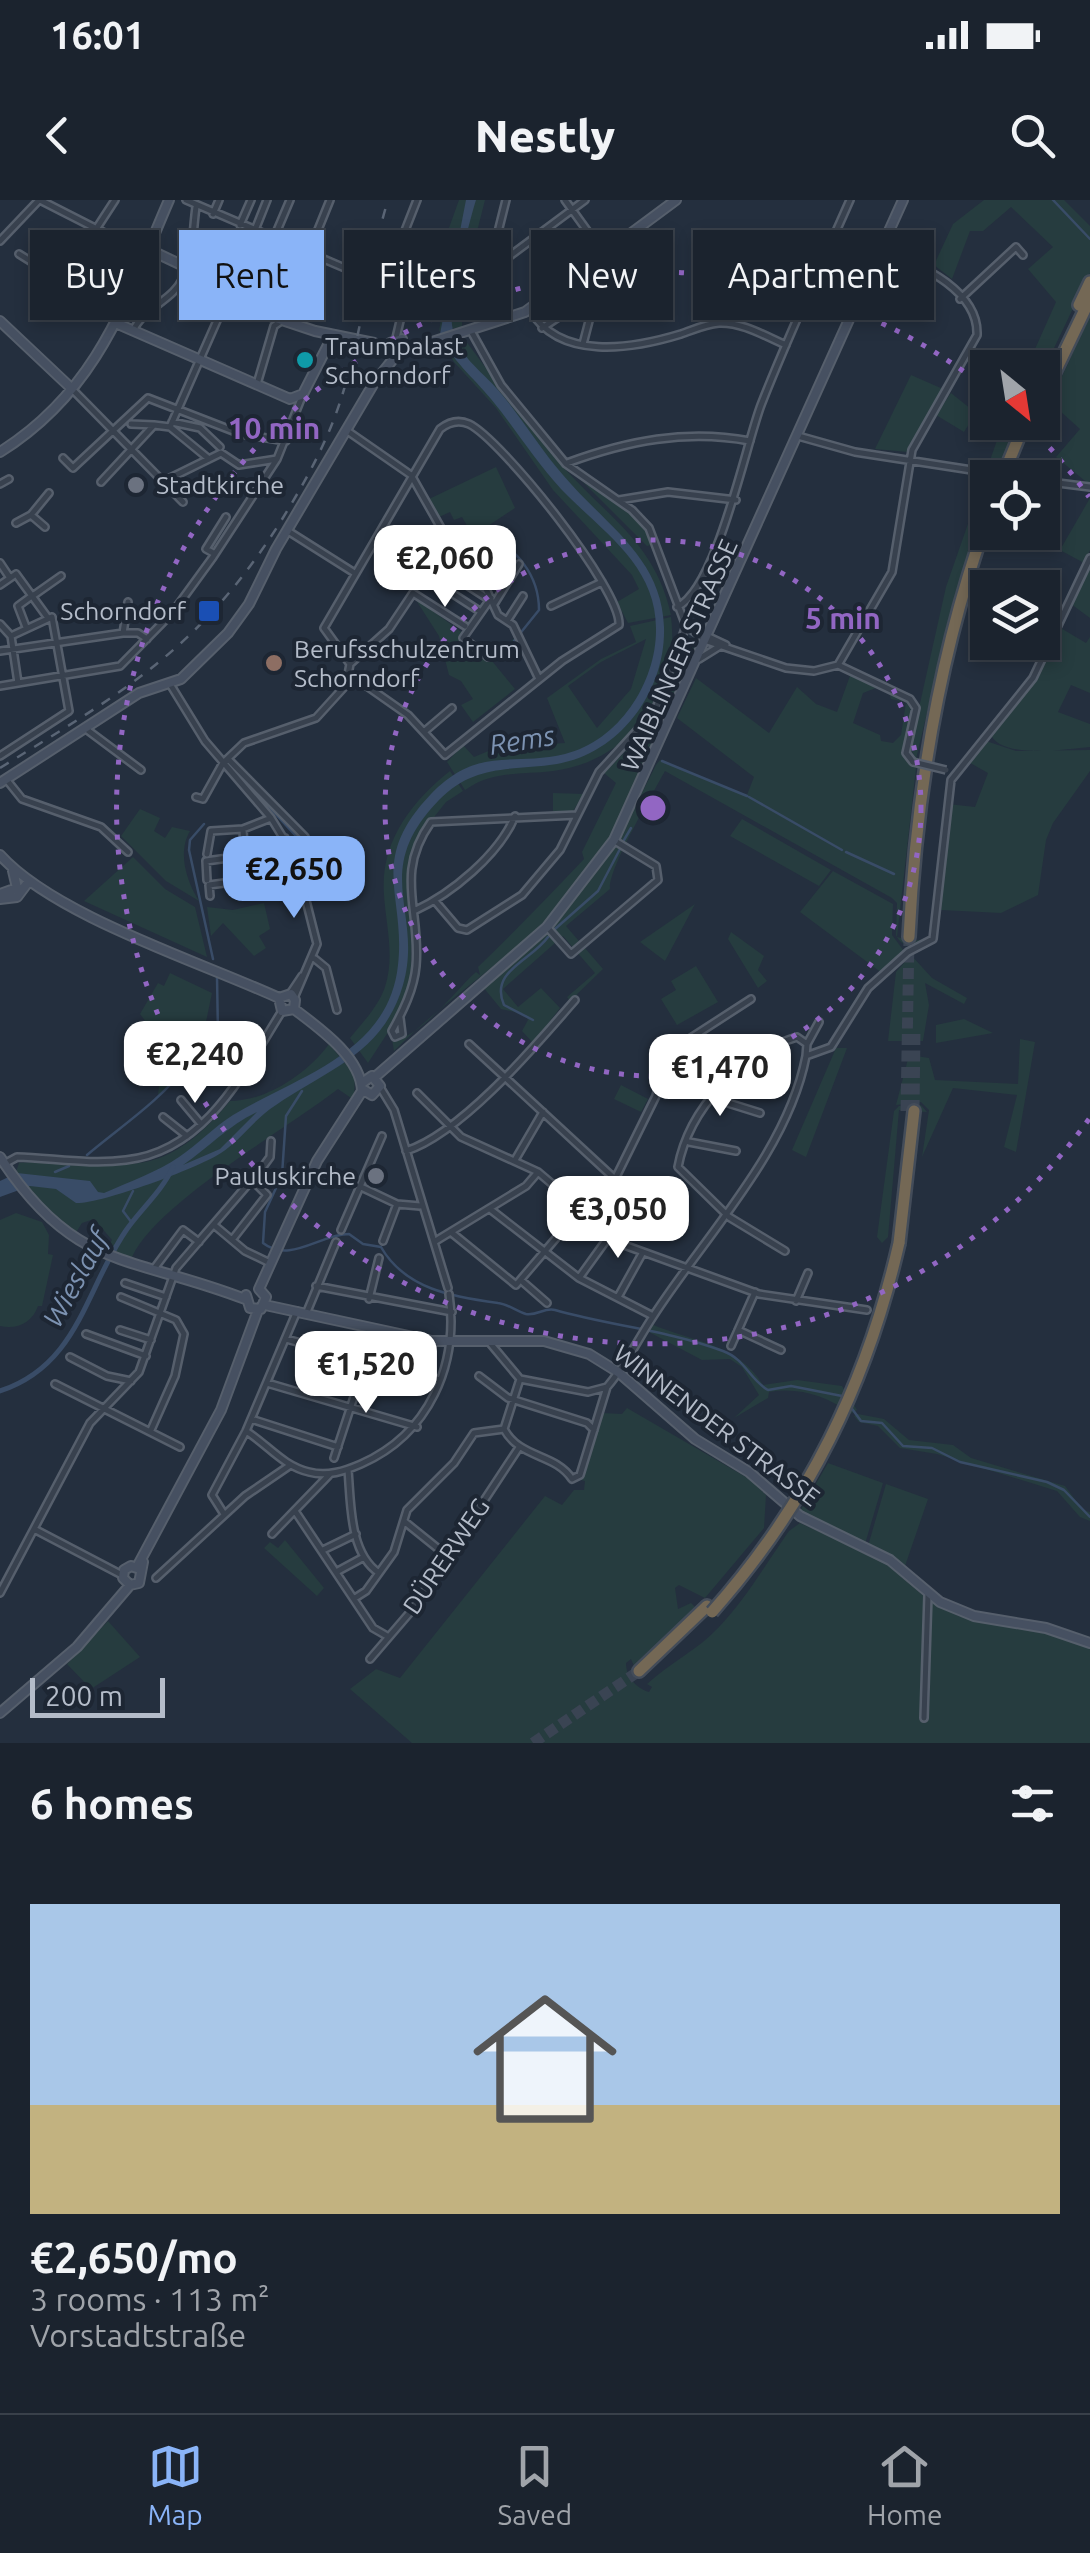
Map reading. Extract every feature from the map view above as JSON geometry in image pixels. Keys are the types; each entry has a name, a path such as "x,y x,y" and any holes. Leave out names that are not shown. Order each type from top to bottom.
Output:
{"highway":[{"path":"1057,350 1090,282"},
{"path":"1060,361 1090,298"},
{"path":"978,550 948,650 930,738 915,844 913,937 936,742 952,663 985,550"},
{"path":"641,1673 710,1609 780,1514 837,1414 870,1328 896,1242 910,1111"}],"main road":[{"path":"156,230 170,200"},
{"path":"636,230 676,200"},
{"name":"WAIBLINGER STRASSE","path":"890,230 903,200"},
{"path":"124,326 290,400 303,394 323,348 336,342 366,347 421,344 530,309"},
{"path":"1,449 70,387 126,320"},
{"path":"281,320 315,331 397,346"},
{"name":"WAIBLINGER STRASSE","path":"0,1712 52,1671 106,1613 125,1579 141,1581 138,1568 221,1410 274,1254 317,1161 348,1116 395,1060 547,927 614,840 850,320"},
{"path":"0,321 70,387"},
{"path":"315,331 323,348"},
{"path":"374,383 397,346"},
{"path":"3,781 140,693 170,684 191,672 243,615 287,530 397,346"},
{"path":"366,347 376,354 381,368"},
{"path":"0,855 29,881 89,914 278,998 292,996 294,1009 338,1048 371,1086"},
{"path":"0,855 89,914"},
{"path":"11,867 16,888"},
{"path":"0,897 29,881"},
{"path":"0,897 17,897 29,881"},
{"path":"278,998 282,1011 294,1009"},
{"path":"4,1163 23,1192 61,1230 102,1254 261,1301"},
{"path":"246,1297 261,1301"},
{"name":"WINNENDER STRASSE","path":"261,1301 301,1313 452,1342 570,1346 618,1372 687,1433 749,1472 800,1516 890,1560 928,1595 974,1616 1046,1628 1090,1642"},
{"path":"125,1579 138,1568"}],"street":[{"path":"1,239 40,200 96,230 115,200"},
{"path":"186,200 249,230"},
{"path":"213,214 219,200"},
{"path":"240,226 250,200"},
{"path":"255,230 267,200"},
{"path":"277,230 290,200"},
{"path":"317,230 330,200"},
{"path":"397,346 404,234 417,200"},
{"path":"498,230 506,200"},
{"path":"564,200 587,230"},
{"path":"511,255 585,200"},
{"path":"676,608 694,594 736,500 750,440 786,345 850,200"},
{"path":"193,230 196,207"},
{"path":"960,299 1016,247 1023,255"},
{"path":"19,254 30,260"},
{"path":"838,666 892,572 909,459 978,335 975,317 934,273"},
{"path":"117,320 124,326 137,321 179,284"},
{"path":"542,328 590,296 594,302 583,344"},
{"path":"530,309 552,337 583,344 640,345 720,323 744,326 786,345"},
{"path":"171,424 217,320"},
{"path":"256,387 274,326 281,320"},
{"path":"467,332 494,375 566,464 619,500 648,528 686,626 730,649"},
{"path":"70,387 166,480 183,502"},
{"path":"0,686 118,668 163,624 215,554 277,460 303,394"},
{"path":"63,458 73,468 142,399 156,398 248,436 286,440"},
{"path":"290,400 297,410"},
{"path":"196,798 203,798 225,761 254,736 316,718 351,675 350,664 324,628 353,572 440,429 454,422 470,424 493,442 576,543 602,582 618,613 619,625 539,679 445,755 394,704 351,675"},
{"path":"208,433 212,423"},
{"path":"131,424 171,424 208,433 220,447"},
{"path":"171,424 210,459"},
{"path":"101,482 154,425"},
{"path":"346,430 412,475 454,551 480,576 518,636 539,679"},
{"path":"566,464 661,437 698,435 750,440"},
{"path":"798,436 827,447 970,470"},
{"path":"166,480 220,453 239,465 277,460"},
{"path":"0,484 9,479"},
{"path":"1060,483 1090,487"},
{"path":"619,500 668,492 736,500"},
{"path":"16,523 31,514 49,494"},
{"path":"31,514 45,527"},
{"path":"215,554 206,549 223,516 234,522"},
{"path":"287,530 353,572"},
{"path":"454,551 433,581 481,612"},
{"path":"806,1056 831,1047 868,988 908,952 927,944 936,932 947,792 954,772 1033,678 1090,558"},
{"path":"0,563 10,578"},
{"path":"488,657 463,638 520,564"},
{"path":"442,569 493,600"},
{"path":"0,585 16,574 50,617 58,642 68,711 65,717 0,756"},
{"path":"26,627 20,609 61,576"},
{"path":"552,606 602,582"},
{"path":"350,664 389,629 412,593 465,626"},
{"path":"507,621 523,596"},
{"path":"123,633 128,602"},
{"path":"693,631 718,616"},
{"path":"11,636 50,617"},
{"path":"0,624 11,636 18,683"},
{"path":"435,901 458,928 467,930 522,895 545,870 600,772 655,712 686,626"},
{"path":"0,651 123,633 138,632 147,640"},
{"path":"708,638 720,646 798,670 838,666 914,702 906,753 913,762 954,772"},
{"path":"699,659 720,646"},
{"path":"170,684 285,838 300,873 316,932 314,959 292,996"},
{"path":"425,731 452,708"},
{"path":"86,729 141,770"},
{"path":"225,761 305,837"},
{"path":"3,781 22,799 100,827 128,852"},
{"path":"400,1018 416,968 410,874 422,836 431,822 577,815"},
{"path":"414,910 435,901 479,862 515,816"},
{"path":"207,854 210,831 243,829 271,818"},
{"path":"243,829 243,872"},
{"path":"207,880 206,861 285,838"},
{"path":"547,927 572,954 658,880 656,866 614,840"},
{"path":"210,896 209,885 300,873"},
{"path":"314,959 326,968 337,1010"},
{"path":"578,1278 610,1235 618,1212 616,1179 656,1096 669,1050 751,999"},
{"path":"406,1151 450,1126 504,1077 575,1000"},
{"path":"4,1163 17,1158 124,1161 171,1149 229,1094 282,1011"},
{"path":"504,1429 518,1449 562,1467 572,1478 580,1475 607,1386 726,1214 792,1104 807,1044 819,1022"},
{"path":"785,1252 726,1214 678,1167 712,1098 733,1073 759,1054 797,1037 807,1044"},
{"path":"469,1044 616,1179"},
{"path":"759,1054 779,1070"},
{"path":"246,1431 290,1466 330,1474 383,1452 417,1427 440,1380 452,1342 449,1291 392,1105 371,1086"},
{"path":"417,1093 476,1146 538,1172 610,1235 643,1252 755,1292 867,1310"},
{"path":"712,1098 760,1113"},
{"path":"181,1100 201,1124"},
{"path":"515,1160 543,1112"},
{"path":"163,1117 187,1136"},
{"path":"341,1230 382,1136"},
{"path":"1,1589 90,1423 131,1381 146,1356 173,1276 270,1157 272,1141"},
{"path":"689,1142 736,1151"},
{"path":"434,1242 490,1209 538,1172"},
{"path":"232,1240 268,1195 252,1180"},
{"path":"359,1186 397,1204 420,1206"},
{"path":"383,1241 397,1204"},
{"path":"490,1209 578,1278 653,1316"},
{"path":"452,1233 512,1283 522,1281 580,1210"},
{"path":"214,1225 232,1240 274,1254"},
{"path":"153,1270 183,1230 199,1242"},
{"path":"224,1514 212,1495 336,1242"},
{"path":"618,1298 643,1252"},
{"path":"369,1299 378,1258"},
{"path":"796,1301 808,1273"},
{"path":"522,1281 547,1303"},
{"path":"125,1283 166,1297"},
{"path":"316,1286 452,1312"},
{"path":"731,1346 755,1292"},
{"path":"121,1297 182,1325 184,1334 175,1376 151,1430"},
{"path":"120,1330 151,1340"},
{"path":"738,1330 780,1350"},
{"path":"86,1334 146,1356"},
{"path":"286,1340 364,1364 440,1380"},
{"path":"488,1341 520,1379 588,1392 607,1386"},
{"path":"70,1358 108,1376 131,1381"},
{"path":"334,1458 364,1364"},
{"path":"479,1376 513,1400 594,1430"},
{"path":"504,1429 520,1379"},
{"path":"267,1383 417,1427"},
{"path":"54,1384 180,1447"},
{"path":"251,1419 338,1447"},
{"path":"355,1598 380,1573 407,1510 454,1463 474,1432 504,1429"},
{"name":"DÜRERWEG","path":"370,1659 412,1610 518,1449"},
{"path":"156,1578 224,1514 290,1466"},
{"path":"348,1469 356,1534 364,1558 380,1573"},
{"path":"272,1534 330,1474"},
{"path":"295,1512 373,1628 387,1636"},
{"path":"405,1522 446,1555"},
{"path":"34,1529 125,1579"},
{"path":"324,1550 356,1534"},
{"path":"338,1571 364,1558"},
{"path":"924,1718 928,1595"}],"green space":[{"path":"459,200 485,200 477,230 448,230"},
{"path":"984,200 1064,200 1090,226 1090,273 1053,350 1035,350 1056,302 1028,269 1053,247 1011,207 983,231 970,231 952,279 934,265 953,224"},
{"path":"1090,316 1090,485 1056,457 1080,429 1060,411 1060,380"},
{"path":"441,320 462,320 462,327 439,331"},
{"path":"456,340 465,340 559,462 641,548 663,589 671,615 628,623 617,602 639,589 632,575 553,490 496,408 454,362 450,355"},
{"path":"911,375 943,389 908,452 875,449"},
{"path":"951,393 970,408 970,422 964,432 936,415"},
{"path":"997,440 1013,440 1004,460 990,460"},
{"path":"496,467 515,508 473,536 462,517 454,520 450,512 439,517 429,499"},
{"path":"580,479 632,514 651,545 647,546"},
{"path":"1090,498 1090,550 1084,563 1060,550"},
{"path":"970,518 971,550 953,604 916,759 910,748 946,587"},
{"path":"1090,562 1090,618 1071,604"},
{"path":"414,597 464,634 460,642 488,659 516,637 521,649 508,647 492,661 515,689 473,722 461,705 473,699 461,681 449,675 439,636"},
{"path":"671,617 672,645 658,697 626,738 580,765 497,776 465,790 447,762 463,745 474,757 498,747 565,743 547,698 601,659 636,642 630,626","holes":["646,639 631,689 597,728 568,686 601,662"]},
{"path":"1060,628 1086,643 1090,637 1090,693 1071,685 1058,712 1090,724 1090,747 1034,751 1006,747 996,741 990,733 1029,687 1042,660 1060,660"},
{"path":"686,635 699,645 644,776 612,839 571,895 550,916 440,1009 476,972 480,975 478,967 584,859 582,852 616,783 604,773 640,737 665,700"},
{"path":"851,673 881,686 863,693 853,723 880,735 881,741 893,743 901,735 906,703 911,710 910,733 903,755 916,768 897,937 897,903 892,898 665,771 623,849 610,889 566,926 603,969 570,1001 567,997 595,973 563,936 503,989 518,1007 541,988 560,1008 533,1043 522,1031 528,1020 524,1014 501,1009 483,987 539,936 583,886 660,760 747,795 754,777 677,718 696,678 769,733 797,687 816,704 837,712"},
{"path":"888,690 899,697 905,702 891,699"},
{"path":"983,740 1016,751 1090,750 1090,771 1053,823 1046,840 1038,895 1001,913 941,910 948,804 975,807 988,773 965,760"},
{"path":"450,771 463,791 446,802 416,840 407,893 412,927 411,976 396,1020 368,1063 350,1038 378,1001 388,975 390,952 384,895 387,858 411,810"},
{"path":"553,793 584,794 573,811 553,811"},
{"path":"140,809 160,818 154,831 165,838 172,827 190,831 184,849 185,867 199,901 166,881 121,836"},
{"path":"742,819 831,870 819,886 730,836"},
{"path":"133,857 165,889 195,907 207,957 84,901"},
{"path":"833,871 893,904 892,935 904,951 882,973 800,912"},
{"path":"264,903 270,929 259,936 266,948 254,956 223,923 211,936 207,907 233,910"},
{"path":"695,904 665,961 640,942"},
{"path":"731,932 764,956 758,970 767,981 758,988 728,939"},
{"path":"897,937 913,941 931,938 913,947"},
{"path":"911,955 932,978 967,998 964,1004 925,983 929,1005 923,1041 888,1041 896,972"},
{"path":"696,966 718,1002 677,1025 661,999 676,990 671,981"},
{"path":"170,973 212,993 201,1046 175,1068 169,1087 158,1095 159,1086 135,1058 158,1038 140,1014 158,983 164,986"},
{"path":"964,1019 993,1033 936,1043 936,1025"},
{"path":"415,1030 394,1051 392,1039"},
{"path":"1020,1039 1035,1042 1016,1152 1004,1147 1017,1095 953,1088 922,1157 929,1110 921,1102 896,1105 909,1055 929,1058 935,1080 1018,1084"},
{"path":"329,1044 355,1075 354,1100 338,1089 224,1168 167,1214 132,1257 106,1250 112,1240 94,1219 82,1223 75,1234 39,1204 16,1172 19,1163 132,1164 155,1159 178,1149 203,1130 230,1101 258,1096 286,1083"},
{"path":"836,1048 847,1048 806,1157 792,1150"},
{"path":"621,1085 648,1099 641,1112 614,1099"},
{"path":"921,1105 927,1112 899,1110 888,1237 882,1243 877,1237 894,1111 899,1106"},
{"path":"16,1213 42,1222 49,1235 48,1254 53,1255 42,1306 23,1324 6,1327 0,1326 0,1220"},
{"path":"651,1324 727,1352 763,1385 797,1380 842,1386 857,1410 850,1414 822,1397 780,1391 769,1392 768,1398 734,1418 759,1395 742,1367 730,1359 702,1360 647,1331"},
{"path":"627,1408 751,1480 766,1495 764,1528 705,1598 679,1585 675,1588 678,1609 691,1603 695,1607 655,1651 634,1666 631,1659 626,1663 630,1677 640,1688 649,1692 652,1687 647,1684 719,1627 789,1531 800,1523 883,1561 926,1598 958,1616 1026,1627 1090,1646 1090,1743 412,1743 350,1689 376,1669 400,1678 545,1496 562,1505 574,1490 584,1490 585,1481 581,1480 602,1413 622,1414"},
{"path":"854,1416 884,1419 909,1440 953,1445 971,1458 1065,1486 1083,1510 1090,1512 1090,1521 1080,1517 1057,1491 937,1454 900,1448 878,1426 859,1422"},
{"path":"828,1463 883,1483 865,1544 800,1511"},
{"path":"886,1484 928,1499 904,1569 868,1546"},
{"path":"285,1540 324,1588 317,1596 264,1548 270,1542 278,1548"},
{"path":"108,1621 140,1657 91,1689 67,1664"}],"water":[{"path":"466,200 476,200 468,230 460,230"},
{"path":"443,320 452,320 454,336 464,354 507,401 579,493 642,561 661,602 664,627 663,651 648,695 620,732 580,758 480,774 439,800 418,826 402,871 408,935 403,985 382,1028 352,1057 268,1110 221,1153 171,1176 88,1202 76,1203 56,1189 30,1186 0,1197 0,1181 17,1173 90,1181 98,1192 104,1193 133,1181 186,1152 233,1115 311,1074 359,1041 378,1020 391,995 399,940 395,859 400,839 431,794 448,779 480,763 565,754 584,747 618,723 642,688 655,648 656,628 647,585 623,550 552,478 440,334","holes":["257,1112 220,1149 183,1165 228,1130"]}],"waterway":[{"path":"1053,200 1090,239"},
{"path":"487,531 524,564 538,597 539,610 514,641"},
{"path":"662,761 747,796"},
{"path":"234,769 307,848 316,864 328,869 344,860"},
{"path":"749,797 842,850"},
{"path":"204,824 190,840 189,850 213,959"},
{"path":"624,840 631,828"},
{"path":"555,929 598,891 620,849"},
{"path":"846,852 894,874"},
{"path":"533,1020 504,1005 502,983 548,937"},
{"path":"87,1155 154,1101 218,1035 217,976"},
{"path":"302,1091 286,1116 282,1175 265,1212 263,1243 273,1249 294,1249 349,1234 363,1244 381,1247 403,1273 432,1288 502,1304 526,1314 551,1309 681,1338 731,1355 768,1390 791,1386 842,1396"},
{"path":"55,1172 69,1166"},
{"name":"Wieslauf","path":"0,1391 26,1379 64,1344 127,1229 173,1167"},
{"path":"132,1223 123,1211 133,1191"},
{"path":"850,1406 861,1421 882,1423 903,1446 932,1448 960,1462 1047,1482 1064,1490 1090,1517"}],"tunnel":[{"path":"906,1111 909,937"},
{"path":"914,1111 915,1031"},
{"path":"533,1743 639,1671"}],"railway":[{"path":"0,768 157,664 220,603 251,565 281,521 329,431 354,350 388,200"}],"place":[{"name":"Traumpalast Schorndorf","path":"305,360"},
{"name":"Stadtkirche","path":"136,485"},
{"name":"Schorndorf","path":"209,611"},
{"name":"Berufsschulzentrum Schorndorf","path":"274,663"},
{"name":"Pauluskirche","path":"376,1176"}],"water label":[{"name":"Rems","path":"522,740"}]}
